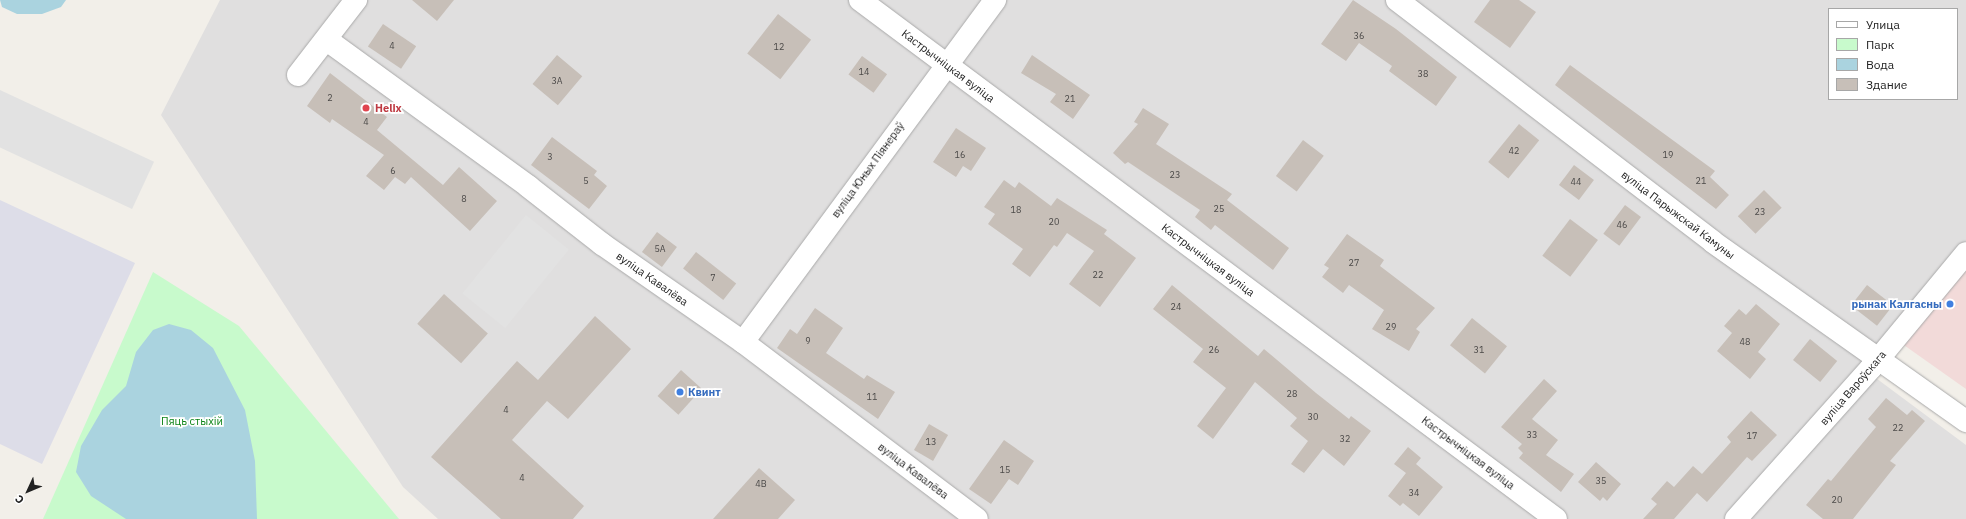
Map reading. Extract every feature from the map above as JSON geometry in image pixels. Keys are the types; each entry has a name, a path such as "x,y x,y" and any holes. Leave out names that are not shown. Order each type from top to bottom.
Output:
{"street":[{"path":"298,75 327,40 356,0"},
{"name":"Кастрычніцкая вуліца","path":"860,0 1556,519"},
{"name":"вуліца Юных Піянераў","path":"743,342 945,64 995,0"},
{"name":"вуліца Парыжскай Камуны","path":"1408,3 1713,242 1966,421"},
{"name":"вуліца Кавалёва","path":"327,40 529,187 602,244 743,342 977,519"},
{"name":"вуліца Вароўскага","path":"1736,519 1879,358 1966,253"}],"shaded area":[{"path":"220,0 1966,0 1966,241 1861,367 1966,445 1966,519 438,519 403,487 161,115"},
{"path":"0,90 154,162 132,209 0,147"},
{"path":"0,200 135,263 42,464 0,444"},
{"path":"526,215 569,250 505,328 462,293"},
{"name":"рынак Калгасны","path":"1966,265 1966,389 1901,343"}],"green space":[{"name":"Пяць стыхій","path":"153,272 239,326 399,519 43,519"}],"water":[{"path":"0,0 66,0 61,7 42,14 17,14 2,7"},
{"path":"169,324 191,330 213,348 245,410 255,461 257,519 126,519 91,496 76,472 81,446 102,410 126,386 136,352 153,330"}],"building":[{"path":"412,0 454,0 437,21"},
{"path":"1353,0 1396,29 1457,77 1436,106 1389,71 1392,66 1359,43 1346,61 1321,44"},
{"path":"1490,0 1519,0 1536,12 1510,48 1474,22"},
{"path":"778,14 811,40 780,79 747,53"},
{"path":"383,24 416,46 401,69 368,46"},
{"path":"557,55 582,76 558,105 533,84"},
{"path":"1032,55 1090,95 1073,119 1050,102 1056,94 1021,73"},
{"path":"862,56 887,74 874,93 848,75"},
{"path":"1570,65 1715,171 1710,177 1729,195 1716,209 1555,85"},
{"path":"330,73 387,117 377,130 443,185 459,167 497,201 470,231 411,177 405,184 395,177 384,190 366,176 384,155 332,119 330,123 307,106"},
{"path":"1143,108 1169,124 1156,144 1232,194 1227,200 1289,248 1273,270 1215,225 1211,230 1195,217 1200,210 1128,162 1125,164 1113,153 1138,124 1134,122"},
{"path":"1519,124 1539,140 1508,178 1488,162"},
{"path":"956,128 986,148 971,171 963,166 956,177 933,162"},
{"path":"552,137 597,171 594,175 607,186 589,209 531,165"},
{"path":"1303,140 1324,156 1297,192 1276,176"},
{"path":"1574,165 1594,180 1579,200 1559,185"},
{"path":"1004,180 1015,188 1019,182 1051,206 1057,198 1107,230 1104,234 1136,258 1100,307 1069,284 1094,251 1067,233 1057,247 1054,245 1030,277 1012,264 1023,249 988,224 995,214 984,207"},
{"path":"1764,190 1782,208 1756,234 1738,216"},
{"path":"1625,205 1641,217 1619,246 1603,234"},
{"path":"1570,219 1598,240 1570,277 1542,256"},
{"path":"657,232 677,247 662,267 642,252"},
{"path":"1347,234 1384,260 1380,266 1435,308 1416,329 1420,332 1409,351 1372,329 1384,310 1349,285 1343,293 1322,277 1329,268 1324,265"},
{"path":"696,252 736,283 723,300 683,269"},
{"path":"1172,285 1258,356 1264,349 1349,419 1351,416 1371,431 1344,466 1323,449 1304,473 1291,464 1308,441 1290,426 1297,418 1255,382 1213,439 1197,426 1226,388 1193,362 1203,349 1153,309"},
{"path":"1867,285 1893,305 1877,326 1851,305"},
{"path":"444,294 488,333 461,363 417,324"},
{"path":"1756,304 1780,324 1758,352 1766,359 1750,379 1717,351 1732,333 1724,326 1739,309 1746,315"},
{"path":"815,308 843,328 826,353 864,379 867,375 895,392 878,419 777,348 790,329 797,334"},
{"path":"595,316 631,349 568,419 547,401 512,440 584,506 573,519 501,519 431,457 517,361 538,380"},
{"path":"1472,318 1507,346 1485,374 1450,345"},
{"path":"1810,339 1837,361 1820,382 1793,360"},
{"name":"Квинт","path":"681,370 702,389 678,415 658,396"},
{"path":"1544,379 1557,391 1532,419 1558,440 1546,455 1574,474 1561,492 1519,458 1523,453 1518,448 1522,444 1501,427"},
{"path":"1886,398 1907,415 1912,410 1925,421 1890,461 1896,465 1853,519 1823,519 1806,505 1828,479 1831,481 1876,427 1868,419"},
{"path":"1751,411 1777,435 1752,461 1747,457 1707,502 1697,493 1674,519 1643,519 1657,504 1651,499 1667,481 1674,487 1693,466 1702,474 1731,442 1727,437"},
{"path":"929,424 948,435 933,461 914,450"},
{"path":"1004,440 1034,461 1018,485 1009,479 991,504 969,489"},
{"path":"1408,447 1421,458 1416,464 1443,487 1419,516 1403,503 1400,506 1388,496 1406,473 1394,464"},
{"path":"1596,462 1621,484 1607,501 1603,497 1600,501 1578,482"},
{"path":"759,468 795,500 778,519 713,519"}],"place":[{"name":"Helix","path":"366,108"},
{"name":"рынак Калгасны","path":"1950,304"},
{"name":"Квинт","path":"680,392"}]}
